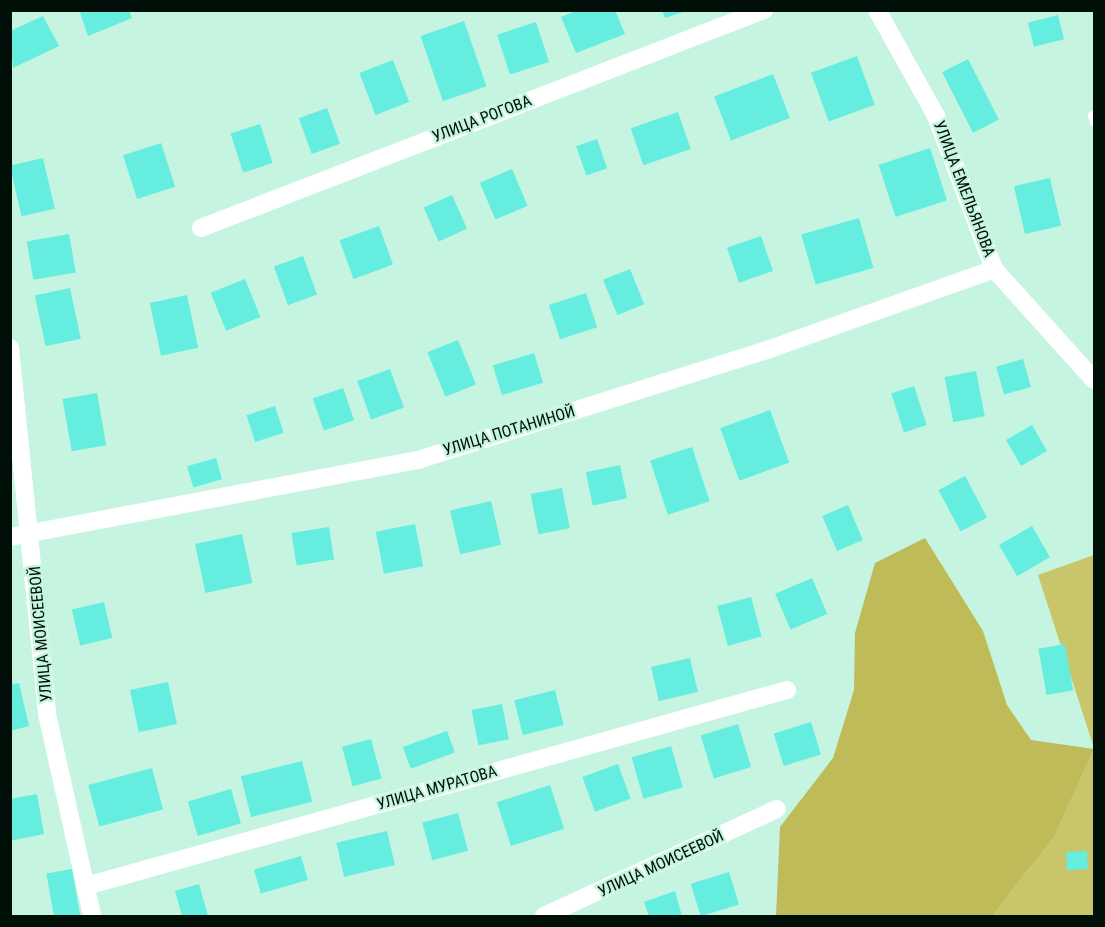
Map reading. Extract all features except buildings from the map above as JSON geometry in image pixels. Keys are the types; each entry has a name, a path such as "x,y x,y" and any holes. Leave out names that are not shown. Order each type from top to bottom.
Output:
{"street":[{"name":"УЛИЦА РОГОВА","path":"201,228 764,10"},
{"name":"УЛИЦА ЕМЕЛЬЯНОВА","path":"877,10 936,116 994,269 1095,380"},
{"name":"УЛИЦА ПОТАНИНОЙ","path":"10,537 421,459 767,350 994,269"},
{"name":"УЛИЦА МОИСЕЕВОЙ","path":"10,348 32,534 47,714 92,916"},
{"name":"УЛИЦА МУРАТОВА","path":"86,886 787,690"},
{"name":"УЛИЦА МОИСЕЕВОЙ","path":"544,916 777,810"}],"shaded area":[{"path":"925,538 983,631 1007,705 1031,740 1094,749 1054,837 992,916 776,916 780,827 833,758 854,690 855,633 875,563"},
{"path":"1094,555 1094,748 1038,575"},
{"path":"1094,749 1094,916 992,916 1054,837"}]}
